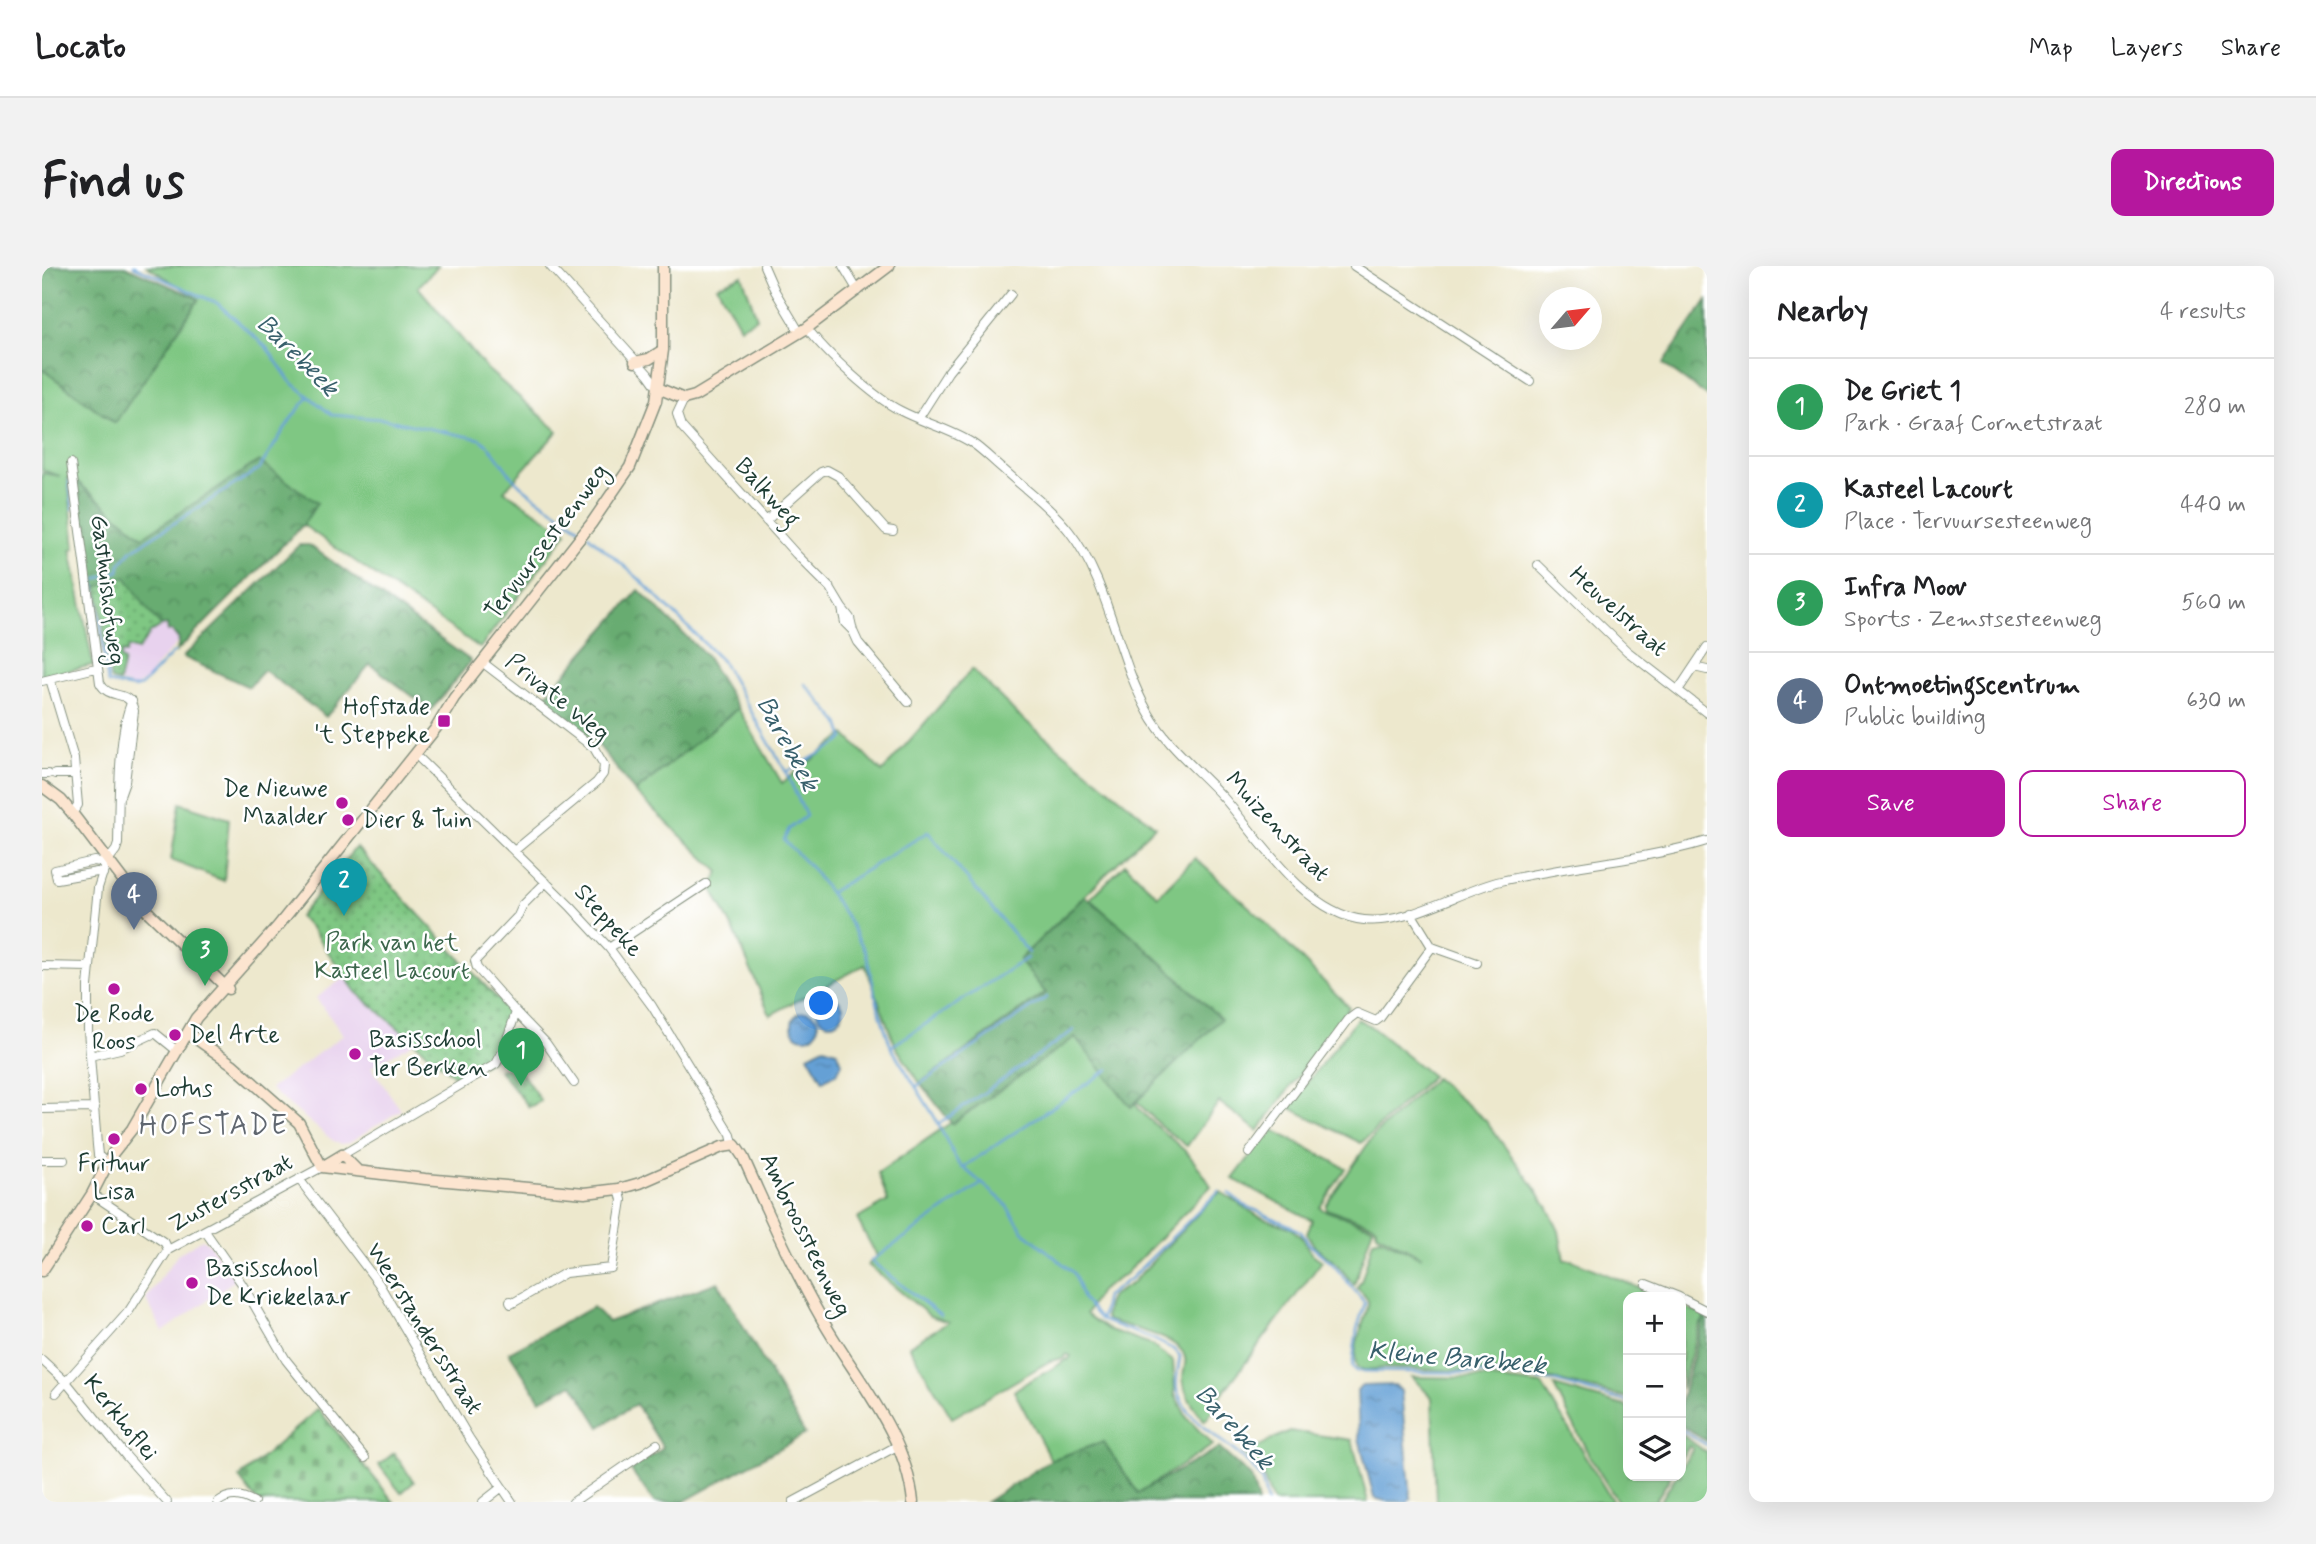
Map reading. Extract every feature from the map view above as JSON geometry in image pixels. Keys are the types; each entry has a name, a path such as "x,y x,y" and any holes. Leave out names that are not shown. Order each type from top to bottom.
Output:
{"street":[{"path":"550,266 657,388 684,399 695,397 803,330 889,266"},
{"name":"Tervuursesteenweg","path":"42,1271 92,1194 107,1164 132,1129 197,1018 227,988 415,754 482,662 591,524 630,467 656,401 663,350 663,266"},
{"name":"Muizenstraat","path":"764,266 772,286 803,330 881,400 973,444 1049,510 1070,533 1087,557 1137,691 1149,715 1167,739 1225,799 1262,848 1292,879 1342,916 1364,920 1389,920 1499,882 1673,850 1707,841"},
{"path":"843,266 858,291"},
{"path":"1354,266 1530,382"},
{"path":"918,419 948,372 1011,294"},
{"path":"635,362 648,360 663,350"},
{"name":"Balkweg","path":"684,399 677,414 681,426 830,588 842,608 845,623 908,702"},
{"name":"Gasthuishofweg","path":"71,463 95,632 96,668 103,690 132,701 120,796 118,844 107,861 99,888 90,967 88,1030 98,1155 107,1164"},
{"path":"766,521 821,472 827,470 838,476 886,530 893,531"},
{"name":"Heuvelstraat","path":"1538,565 1627,651 1707,713"},
{"path":"1679,689 1707,647"},
{"name":"Private Weg","path":"482,662 594,748 604,765 603,774 597,782 514,850"},
{"path":"1693,667 1707,670"},
{"path":"72,813 78,805 76,774 67,734 46,680 96,668"},
{"name":"Steppeke","path":"415,754 610,948 652,1006 731,1135 733,1144"},
{"path":"48,774 76,774"},
{"path":"42,786 61,800 72,813 145,909 227,988"},
{"path":"103,874 97,872 57,879 55,870 94,861 107,861"},
{"path":"546,882 475,961 477,968 546,1043 573,1083"},
{"path":"610,948 706,884"},
{"path":"1411,913 1432,947 1477,963"},
{"path":"1249,1153 1349,1018 1357,1013 1373,1020 1380,1018 1432,947"},
{"path":"42,966 90,967"},
{"path":"188,1033 232,1064 299,1123 322,1167 496,1064 516,1012"},
{"path":"90,1056 120,1049 155,1033 176,1050"},
{"path":"42,1109 95,1108"},
{"name":"Ambroossteenweg","path":"322,1167 566,1193 620,1189 733,1144 743,1157 810,1298 835,1343 886,1422 910,1480 913,1502"},
{"path":"342,1156 359,1171"},
{"path":"42,1160 64,1160"},
{"name":"Zustersstraat","path":"92,1194 162,1241 168,1250 322,1167"},
{"name":"Weerstandersstraat","path":"299,1179 379,1284 469,1438 512,1502"},
{"path":"510,1301 512,1304 565,1273 611,1268 622,1200 620,1189"},
{"path":"205,1231 242,1283 286,1360 365,1458"},
{"path":"56,1393 129,1311 168,1250"},
{"path":"1646,1284 1665,1292"},
{"path":"1686,1301 1707,1311"},
{"name":"Kerkhoflei","path":"42,1360 67,1383 125,1456 167,1502"},
{"path":"573,1502 657,1444"},
{"path":"793,1502 897,1446"},
{"path":"483,1502 502,1487"},
{"path":"218,1502 225,1497 239,1495 254,1502"}],"shaded area":[{"path":"126,577 150,613 167,625 180,640 148,678 135,687 111,680 98,587"},
{"name":"Basisschool Ter Berken","path":"345,977 356,992 415,1042 371,1067 401,1110 348,1143 341,1144 332,1140 270,1089 343,1035 316,998"},
{"name":"Basisschool De Kriekelaar","path":"202,1239 209,1244 235,1280 163,1332 146,1299 178,1254"}],"green space":[{"path":"42,266 125,266 199,299 115,423 42,369"},
{"path":"147,266 438,266 418,287 486,368 558,431 504,491 567,532 480,648 303,525 316,503 143,538 75,480 68,478 75,548 71,549 93,665 42,677 42,473 60,476 42,470 42,369 115,422 199,299"},
{"path":"742,275 757,318 740,327 717,286"},
{"path":"1707,300 1707,396 1663,364"},
{"path":"259,461 317,503 303,525 177,651 179,640 172,631 168,631 167,625 161,626 126,578 93,589 75,480 143,537"},
{"path":"299,545 309,545 471,661 431,710 370,664 326,717 264,670 249,687 183,657"},
{"path":"126,577 161,626 150,633 138,650 128,647 126,653 122,652 120,659 124,661 119,682 111,680 98,587"},
{"path":"639,590 706,656 738,708 635,792 596,742 543,699"},
{"path":"972,669 1017,714 1155,826 1019,960 1046,992 920,1083 896,1047 865,965 770,1015 737,937 711,887 719,872 635,792 738,708 782,783 845,734 882,772"},
{"path":"180,803 229,819 224,881 171,860"},
{"name":"Park van het Kasteel Lacourt","path":"356,847 507,1009 508,1015 495,1058 458,1079 356,992 311,928 299,917"},
{"path":"1195,858 1258,915 1349,1007 1258,1131 1219,1102 1187,1146 1162,1127 1137,1102 1135,1104 1188,1154 1211,1186 1125,1274 1100,1291 1086,1314 1107,1329 1148,1343 1173,1361 1175,1395 1187,1418 1213,1445 1138,1493 1103,1442 1051,1460 1014,1391 1071,1356 1066,1354 1063,1358 1050,1361 952,1418 909,1346 948,1322 930,1316 868,1265 877,1256 857,1219 888,1201 878,1173 1075,1037 1191,991 1090,899 1125,864 1158,896"},
{"path":"1085,896 1133,936 1221,1019 1131,1107 1075,1037 952,1124 920,1083 1046,993 1019,960"},
{"path":"1357,1019 1369,1025 1432,1076 1361,1143 1288,1107"},
{"path":"516,1065 541,1101 529,1107 499,1070"},
{"path":"1435,1078 1485,1120 1530,1181 1547,1206 1559,1231 1564,1260 1572,1260 1649,1292 1623,1292 1623,1397 1552,1379 1499,1372 1357,1368 1356,1349 1368,1301 1357,1288 1373,1240 1381,1238 1421,1256 1377,1233 1375,1225 1326,1209 1326,1205 1374,1135"},
{"path":"1271,1129 1346,1168 1320,1207 1373,1227 1354,1285 1335,1262 1315,1247 1307,1234 1312,1220 1233,1179"},
{"path":"1221,1192 1258,1216 1291,1228 1302,1238 1311,1253 1322,1261 1213,1406 1215,1408 1205,1421 1185,1390 1185,1361 1182,1351 1168,1340 1107,1320 1105,1316 1111,1296 1131,1284"},
{"path":"718,1282 805,1434 683,1502 654,1502 631,1470 663,1448 636,1404 600,1427 573,1384 540,1400 509,1352 593,1307 608,1322"},
{"path":"1686,1308 1705,1315 1686,1372"},
{"path":"1705,1315 1707,1441 1686,1429 1686,1382"},
{"path":"1412,1377 1486,1378 1542,1385 1613,1502 1436,1502 1432,1398"},
{"path":"1554,1386 1623,1406 1623,1481 1668,1481 1656,1500 1658,1502 1618,1502 1590,1457"},
{"path":"318,1409 394,1502 258,1502 239,1478"},
{"path":"1289,1431 1352,1440 1368,1502 1273,1502 1261,1471 1244,1454"},
{"path":"1686,1438 1707,1453 1707,1502 1660,1502 1673,1481 1686,1481 1686,1460 1693,1449 1689,1446 1686,1450"},
{"path":"1103,1442 1138,1493 1219,1448 1251,1477 1258,1502 986,1502 1051,1460"},
{"path":"394,1453 414,1482 401,1493 379,1465"}],"water":[{"path":"830,997 839,1001 843,1010 839,1019 830,1023 821,1019 817,1010 821,1001"},
{"path":"805,1012 814,1016 818,1025 814,1034 805,1038 796,1034 792,1025 796,1016"},
{"path":"824,1047 837,1051 842,1063 837,1073 823,1081 808,1055"},
{"path":"1395,1385 1401,1391 1411,1498 1408,1502 1374,1498 1359,1438 1357,1390 1362,1386"}],"waterway":[{"name":"Barebeek","path":"134,266 217,303 267,348 290,381 332,415 383,419 480,439 520,485 583,531"},
{"path":"174,652 141,686 134,688 108,683 94,580 119,571 120,564 132,550 259,469 293,416 308,398"},
{"path":"69,481 73,509"},
{"name":"Barebeek","path":"588,535 637,577 722,661 786,772 806,816 789,829 784,840 813,870 846,916 866,953 891,1047 934,1116 958,1163 1004,1202 1024,1232 1074,1273 1083,1299 1101,1320 1175,1350 1180,1356 1177,1389 1183,1403 1202,1426 1250,1464 1261,1479 1267,1502"},
{"path":"786,772 844,738 839,723 805,684"},
{"path":"831,892 928,832 1029,953"},
{"path":"892,1046 1027,958"},
{"path":"917,1086 1047,997"},
{"path":"939,1124 1074,1030"},
{"path":"962,1168 1109,1069"},
{"path":"941,1316 871,1261 981,1184"},
{"path":"1101,1320 1106,1296 1131,1278 1219,1191"},
{"name":"Kleine Barebeek","path":"1229,1193 1244,1205 1301,1232 1310,1245 1332,1263 1365,1303 1357,1329 1352,1367 1356,1371 1471,1373 1520,1377 1556,1382 1623,1401"},
{"name":"Kleine Barebeek","path":"1686,1433 1707,1445"}],"place":[{"name":"Hofstade 't Steppeke","path":"444,721"},
{"name":"De Nieuwe Maalder","path":"342,803"},
{"name":"Dier & Tuin","path":"348,820"},
{"name":"Kasteel Lacourt","path":"344,916"},
{"name":"Ontmoetingscentrum","path":"134,930"},
{"name":"Infra Moov","path":"205,986"},
{"name":"De Rode Roos","path":"114,989"},
{"name":"Del Arte","path":"175,1035"},
{"name":"Basisschool Ter Berken","path":"355,1054"},
{"name":"De Griet 1","path":"521,1086"},
{"name":"Lotus","path":"141,1089"},
{"name":"Frituur Lisa","path":"114,1139"},
{"name":"Carl","path":"87,1226"},
{"name":"Basisschool De Kriekelaar","path":"192,1283"}],"district":[{"name":"HOFSTADE","path":"214,1126"}]}
